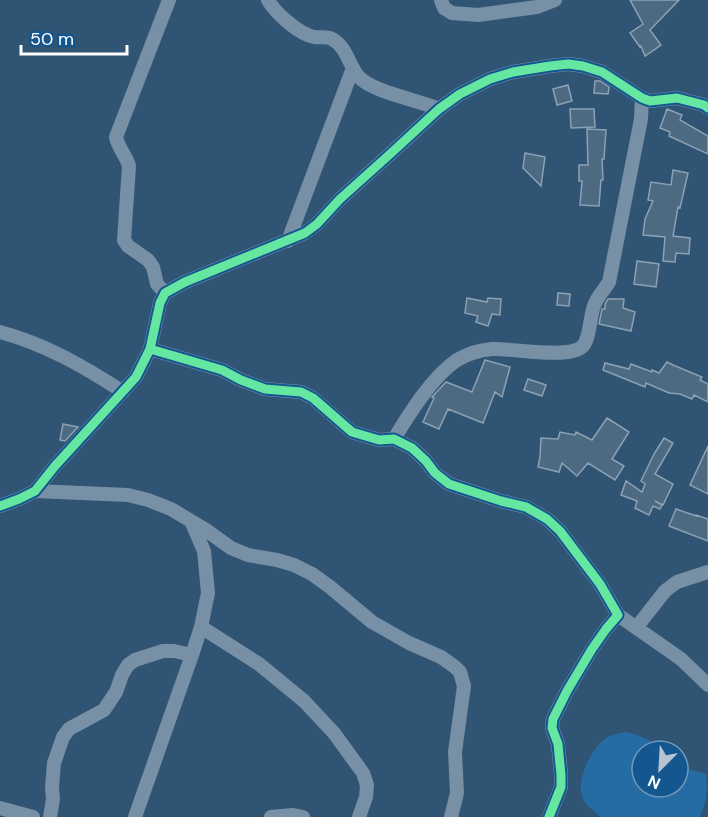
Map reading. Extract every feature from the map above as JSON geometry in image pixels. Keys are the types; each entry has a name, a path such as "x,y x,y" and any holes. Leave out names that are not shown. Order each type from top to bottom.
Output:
{"street":[{"path":"165,293 157,284 153,267 148,260 128,246 124,240 129,166 116,137 169,0"},
{"path":"268,0 279,14 306,34 328,37 336,42 358,77 368,84 439,109"},
{"path":"441,0 444,8 452,13 478,15 537,7 555,0"},
{"path":"0,506 35,491 136,377 150,350 160,303 165,293 185,282 305,233 439,109 460,94 490,79 513,72 568,64 602,72 650,101 677,98 708,108"},
{"path":"288,241 354,68"},
{"path":"394,439 413,407 440,375 457,360 473,353 493,349 537,353 575,351 583,346 587,339 595,304 609,282 641,119 642,98"},
{"path":"0,332 39,345 71,360 123,392"},
{"path":"150,350 222,370 265,389 301,392 313,398 352,432 379,440 394,439 412,448 448,484 526,507 547,519 560,531 586,564 618,615 681,659 708,685"},
{"path":"35,491 128,495 171,509 231,548 248,555 286,562 312,574 372,622 409,643 441,657 460,672 465,686 455,752 457,793 451,817"},
{"path":"135,817 192,655 201,627 208,592 204,551 191,521"},
{"path":"636,628 666,591 677,582 708,572"},
{"path":"549,817 561,787 558,744 552,728 553,719 592,650 618,615"},
{"path":"201,627 259,664 304,701 334,733 363,773 367,785 366,798 359,817"},
{"path":"50,817 54,763 63,737 69,729 104,710 116,692 128,665 135,660 163,651 192,655"},
{"path":"0,808 33,817"},
{"path":"271,817 293,815 303,817"}],"shaded area":[{"path":"626,732 647,739 630,739 630,799 690,799 690,769 706,774 706,796 700,817 601,817 587,805 582,796 581,781 587,763 602,741 614,734"}],"building":[{"path":"630,0 679,0 650,30 661,45 645,56 641,46 630,33 643,24"},
{"path":"595,81 600,81 609,87 608,94 594,93"},
{"path":"568,85 572,101 557,105 553,89"},
{"path":"570,109 594,109 595,127 571,128"},
{"path":"667,109 682,115 680,120 708,136 708,154 669,136 670,132 660,128"},
{"path":"587,129 606,130 599,206 580,205 582,181 579,181 579,165 588,165"},
{"path":"525,153 545,157 541,186 523,168"},
{"path":"673,170 688,173 680,208 678,207 673,236 690,238 689,254 676,253 675,262 663,261 665,237 643,235 645,219 653,201 648,200 651,182 671,185"},
{"path":"637,261 659,264 656,287 634,284"},
{"path":"558,293 570,294 569,306 557,305"},
{"path":"467,298 487,302 488,298 501,299 500,315 492,314 488,326 476,322 478,316 465,313"},
{"path":"608,299 624,299 623,308 635,312 631,331 599,324 602,309 605,309"},
{"path":"485,360 510,367 502,397 495,392 483,423 448,409 439,429 423,422 434,398 432,397 446,382 472,392"},
{"path":"667,362 702,377 700,380 708,384 708,402 694,395 692,399 680,394 669,393 646,383 645,387 603,370 605,363 629,369 631,364 659,373"},
{"path":"528,379 546,385 542,396 524,390"},
{"path":"607,418 629,432 612,459 624,466 615,480 588,463 577,476 562,463 559,472 538,467 541,438 558,439 560,432 575,435 576,432 592,440"},
{"path":"63,424 78,427 65,441 60,440"},
{"path":"664,438 673,443 655,474 673,484 663,505 655,501 662,505 660,509 653,506 649,515 635,508 637,501 621,495 626,481 642,492 645,484 641,481"},
{"path":"708,446 708,494 690,485"},
{"path":"676,509 708,519 708,541 669,526"}],"cycle path":[{"path":"0,506 35,491 136,377 150,349 160,303 165,293 185,282 305,233 439,109 460,94 490,79 513,72 568,64 602,72 650,101 677,98 708,108"},
{"path":"150,349 222,370 265,389 301,392 313,398 352,432 379,440 394,439 412,448 435,473 449,484 526,507 547,519 560,531 600,584 618,615 592,649 553,719 552,728 558,744 561,787 549,817"}]}
